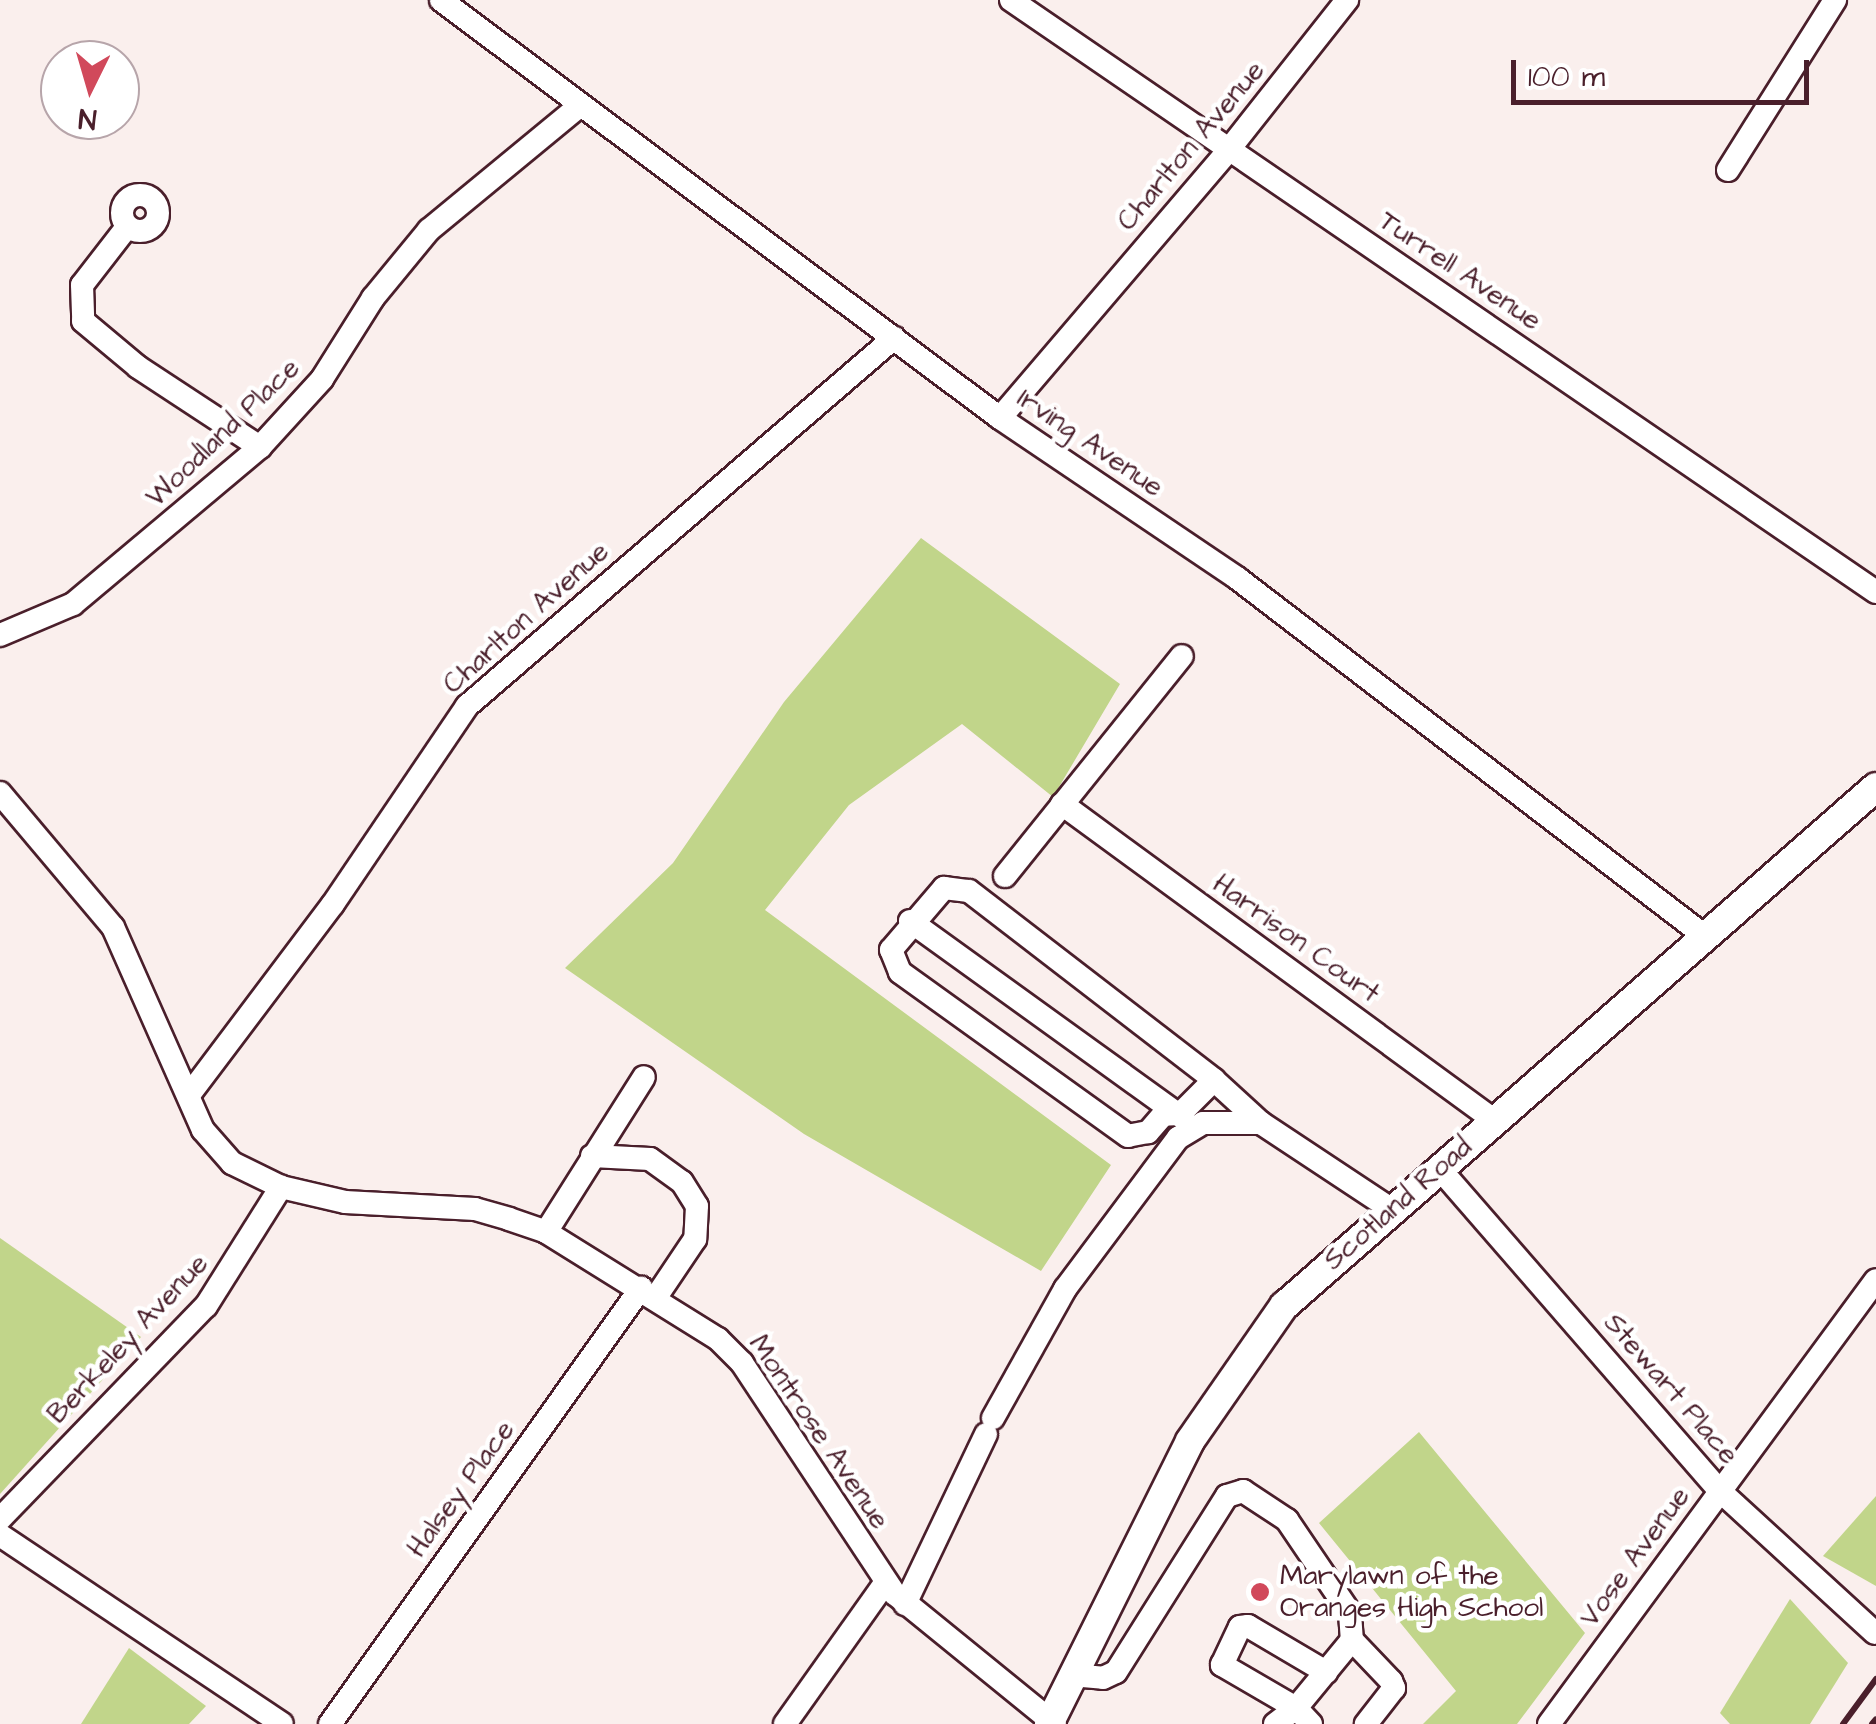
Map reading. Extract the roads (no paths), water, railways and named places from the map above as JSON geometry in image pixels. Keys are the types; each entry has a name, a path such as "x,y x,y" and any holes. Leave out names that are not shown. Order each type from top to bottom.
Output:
{"main road":[{"name":"Scotland Road","path":"1051,1723 1148,1516 1246,1352 1284,1306 1876,787"}],"street":[{"name":"Irving Avenue","path":"440,0 1000,418 1237,578 1706,936"},
{"name":"Turrell Avenue","path":"1011,0 1876,592"},
{"name":"Charlton Avenue","path":"1000,418 1228,152 1347,0"},
{"path":"1728,170 1835,0"},
{"name":"Woodland Place","path":"0,635 73,604 260,446 322,379 373,298 429,230 578,106"},
{"path":"128,227 82,285 83,321 138,367 260,446"},
{"name":"Charlton Avenue","path":"188,1095 333,904 467,706 894,338"},
{"path":"1005,876 1182,656"},
{"name":"Montrose Avenue","path":"0,793 113,927 203,1130 232,1163 281,1187 345,1202 476,1210 546,1232 648,1293 742,1362 886,1582 905,1604 1051,1723"},
{"name":"Harrison Court","path":"1062,804 1495,1121"},
{"path":"1214,1080 1178,1119 1128,1136 900,972 891,950 910,922 944,888 969,891 1214,1080 1262,1123 1392,1209"},
{"path":"910,922 1178,1119 1262,1123"},
{"path":"546,1232 644,1077"},
{"path":"905,1604 990,1426 1064,1290 1178,1138 1178,1119"},
{"path":"592,1156 650,1158 682,1182 697,1206 695,1239 648,1293"},
{"name":"Stewart Place","path":"1439,1168 1720,1491 1875,1633"},
{"name":"Berkeley Avenue","path":"0,1518 206,1306 281,1187"},
{"name":"Vose Avenue","path":"1549,1724 1876,1280"},
{"name":"Halsey Place","path":"330,1724 648,1293"},
{"path":"1071,1675 1103,1678 1116,1672 1226,1496 1236,1491 1288,1520 1350,1612 1352,1640 1394,1688 1366,1724"},
{"path":"0,1535 282,1724"},
{"path":"785,1724 886,1582"},
{"path":"1303,1716 1222,1665 1240,1627 1248,1626 1326,1672"},
{"path":"1276,1724 1303,1716 1326,1672 1352,1640"}],"railway":[{"path":"1843,1724 1876,1679"},
{"path":"1872,1724 1876,1719"}],"place":[{"name":"Marylawn of the Oranges High School","path":"1260,1592"}]}
